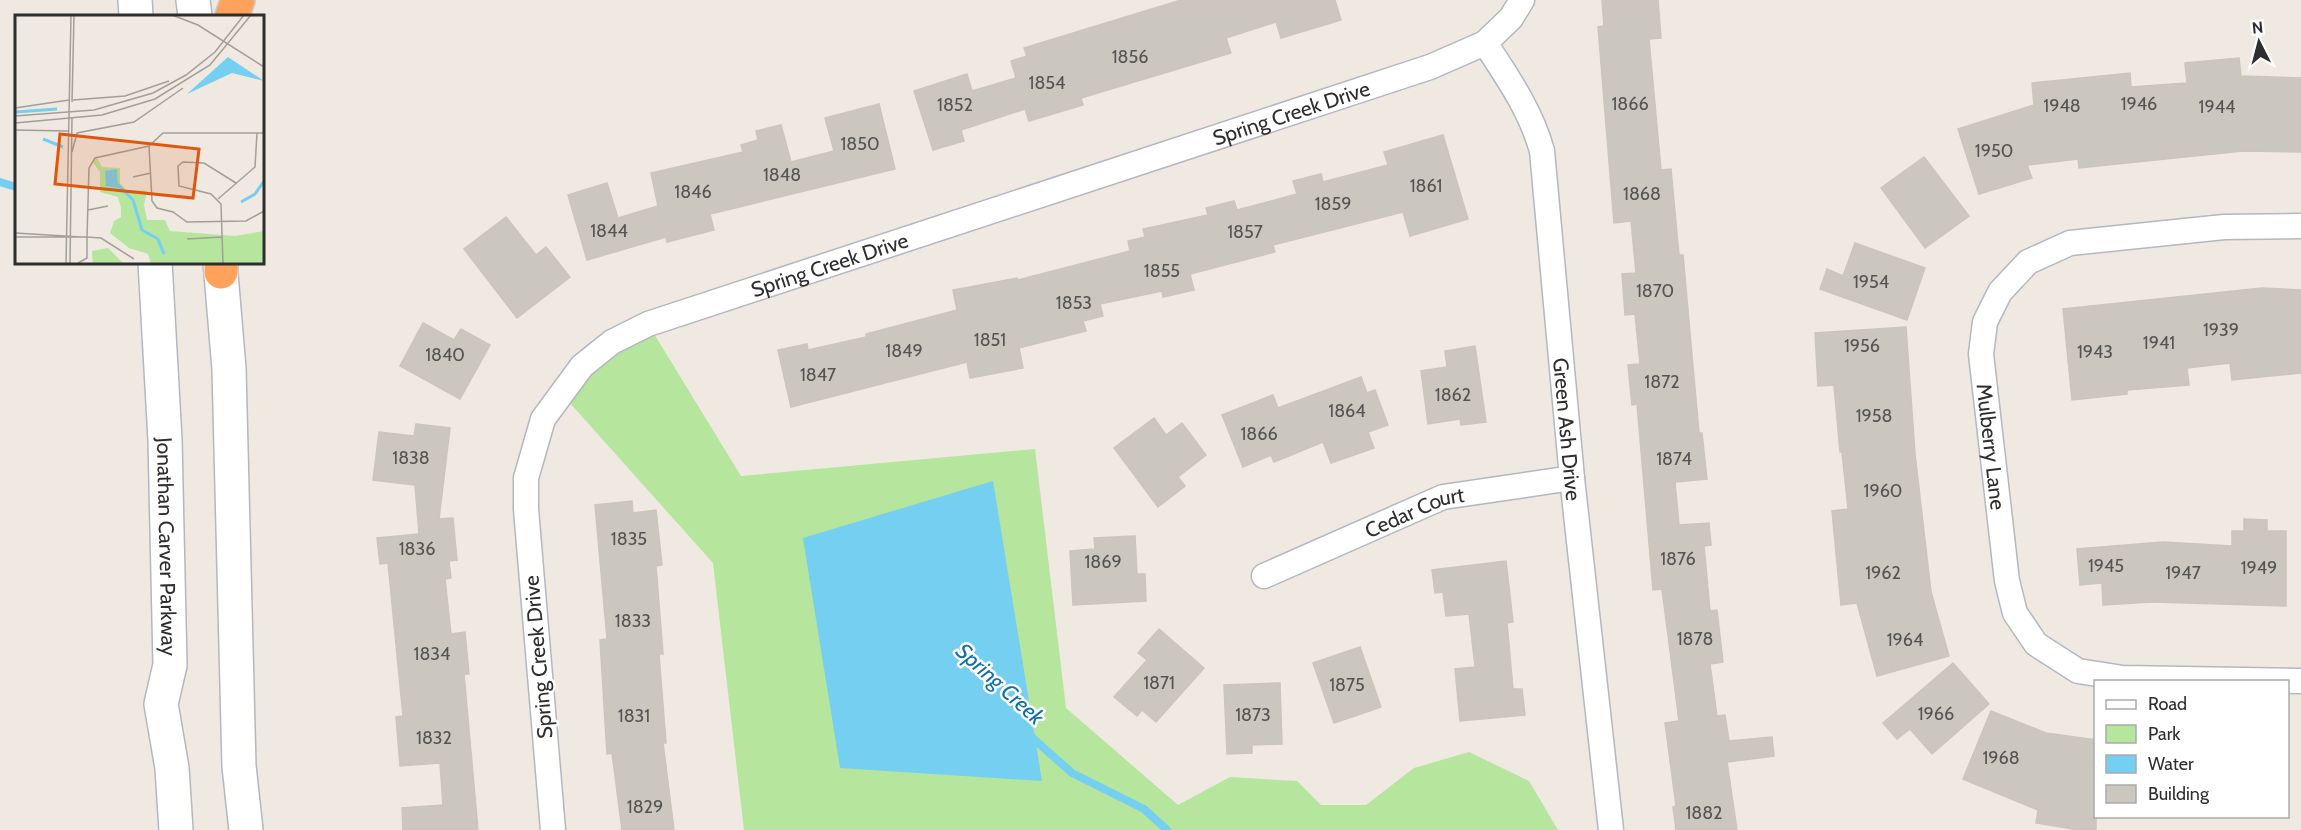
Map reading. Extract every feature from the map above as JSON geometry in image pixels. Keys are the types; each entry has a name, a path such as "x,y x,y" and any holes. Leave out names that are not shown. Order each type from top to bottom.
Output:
{"highway":[{"path":"232,15 238,0"}],"main road":[{"path":"135,0 136,15"},
{"path":"193,0 195,15"},
{"name":"Jonathan Carver Parkway","path":"155,264 165,440 170,665 161,704 172,768 176,830"},
{"path":"220,266 230,369 239,766 246,830"}],"street":[{"name":"Spring Creek Drive","path":"554,830 526,521 526,478 543,419 582,366 612,342 648,324 1430,67 1485,43 1511,18 1522,0"},
{"name":"Green Ash Drive","path":"1485,43 1525,106 1535,127 1542,151 1572,478 1611,830"},
{"name":"Mulberry Lane","path":"2242,680 2123,678 2078,671 2037,644 2016,613 2007,581 1981,354 1985,322 2000,292 2028,262 2070,243 2224,227 2301,226"},
{"name":"Cedar Court","path":"1264,576 1443,497 1572,478"}],"green space":[{"path":"648,324 741,476 1035,449 1066,708 1178,805 1230,777 1297,781 1321,805 1366,805 1414,768 1469,752 1529,781 1558,830 744,830 713,563 561,393"}],"water":[{"path":"993,481 1042,781 840,768 803,538"}],"building":[{"path":"1181,0 1335,0 1341,20 1281,38 1276,22 1226,38 1231,53 1081,98 1083,105 1029,121 1025,109 961,130 964,141 933,150 914,91 967,74 972,91 1016,78 1011,61 1027,56 1024,48"},
{"path":"1602,0 1658,0 1661,38 1649,39 1661,170 1671,169 1679,255 1683,255 1699,433 1702,433 1707,479 1675,482 1679,525 1709,523 1711,545 1704,546 1710,611 1717,610 1723,662 1710,664 1717,716 1725,715 1729,741 1772,737 1774,756 1727,762 1737,830 1676,830 1673,807 1676,806 1665,723 1679,721 1662,589 1653,590 1637,404 1632,405 1628,365 1640,364 1635,314 1625,315 1622,274 1636,273 1631,221 1614,223 1598,27 1604,26"},
{"path":"2239,58 2241,76 2301,78 2301,152 2243,151 2079,168 2078,159 2027,165 2032,178 1979,194 1958,129 2034,105 2032,83 2130,73 2131,87 2187,83 2185,63"},
{"path":"879,104 895,169 710,214 714,230 667,242 666,237 587,260 568,195 607,183 618,218 658,206 651,173 743,152 741,145 758,140 756,131 781,125 791,162 834,151 825,118"},
{"path":"1443,135 1468,219 1410,236 1403,212 1273,245 1275,252 1190,274 1194,290 1163,297 1162,291 1100,304 1103,316 1083,321 1086,331 1019,348 1023,368 970,378 967,362 791,407 778,350 807,344 808,350 866,337 866,334 957,310 953,290 1017,278 1018,280 1130,251 1128,241 1145,237 1143,229 1208,215 1206,208 1234,201 1237,210 1297,194 1293,181 1321,174 1323,182 1388,165 1384,152"},
{"path":"1924,157 1969,216 1925,248 1881,188"},
{"path":"506,217 536,255 546,247 570,277 517,318 464,249"},
{"path":"1855,243 1925,268 1907,320 1820,289 1827,269 1843,276"},
{"path":"2262,288 2301,290 2301,373 2232,380 2230,363 2187,368 2189,385 2127,390 2127,394 2072,400 2063,309"},
{"path":"423,323 454,340 461,329 490,345 460,399 400,366"},
{"path":"1906,327 1915,454 1931,592 1949,656 1877,676 1857,603 1841,605 1832,511 1848,509 1834,385 1818,386 1815,333"},
{"path":"1475,346 1486,422 1461,425 1460,419 1428,424 1421,371 1447,367 1445,351"},
{"path":"1361,377 1367,393 1375,390 1388,425 1368,432 1374,448 1331,463 1323,442 1274,462 1271,455 1243,467 1222,415 1273,395 1278,408"},
{"path":"1154,418 1166,435 1182,423 1206,455 1178,477 1185,486 1158,507 1114,448"},
{"path":"416,424 450,428 439,519 453,518 457,560 449,561 451,578 445,579 451,634 465,632 469,674 464,674 478,830 403,830 402,808 443,805 440,763 400,766 396,717 403,716 388,563 380,564 377,538 419,534 415,485 373,480 379,432 414,436"},
{"path":"632,501 633,513 656,510 662,565 656,566 663,654 659,654 666,743 663,743 674,830 622,830 612,753 607,754 600,640 607,639 595,505"},
{"path":"2244,519 2267,520 2267,531 2286,531 2286,606 2152,602 2103,605 2102,583 2080,585 2077,549 2163,542 2232,546 2232,531 2244,531"},
{"path":"1135,536 1137,574 1145,574 1146,601 1073,605 1070,551 1095,549 1094,538"},
{"path":"1506,561 1513,622 1507,623 1513,689 1522,689 1525,715 1460,721 1455,669 1475,667 1469,614 1446,616 1443,592 1435,593 1432,570"},
{"path":"1159,629 1204,668 1156,722 1142,710 1137,716 1114,697 1147,660 1138,653"},
{"path":"1360,647 1381,707 1334,723 1313,663"},
{"path":"1953,663 1989,704 1932,754 1910,729 1897,739 1883,723"},
{"path":"1280,683 1282,744 1252,745 1252,753 1227,754 1224,685"},
{"path":"1991,711 2046,733 2094,740 2096,830 2079,830 2036,823 2038,810 1963,779"}],"waterway":[{"name":"Spring Creek","path":"0,182 15,187"},
{"name":"Spring Creek","path":"1028,734 1072,773 1144,809 1167,830"}]}
